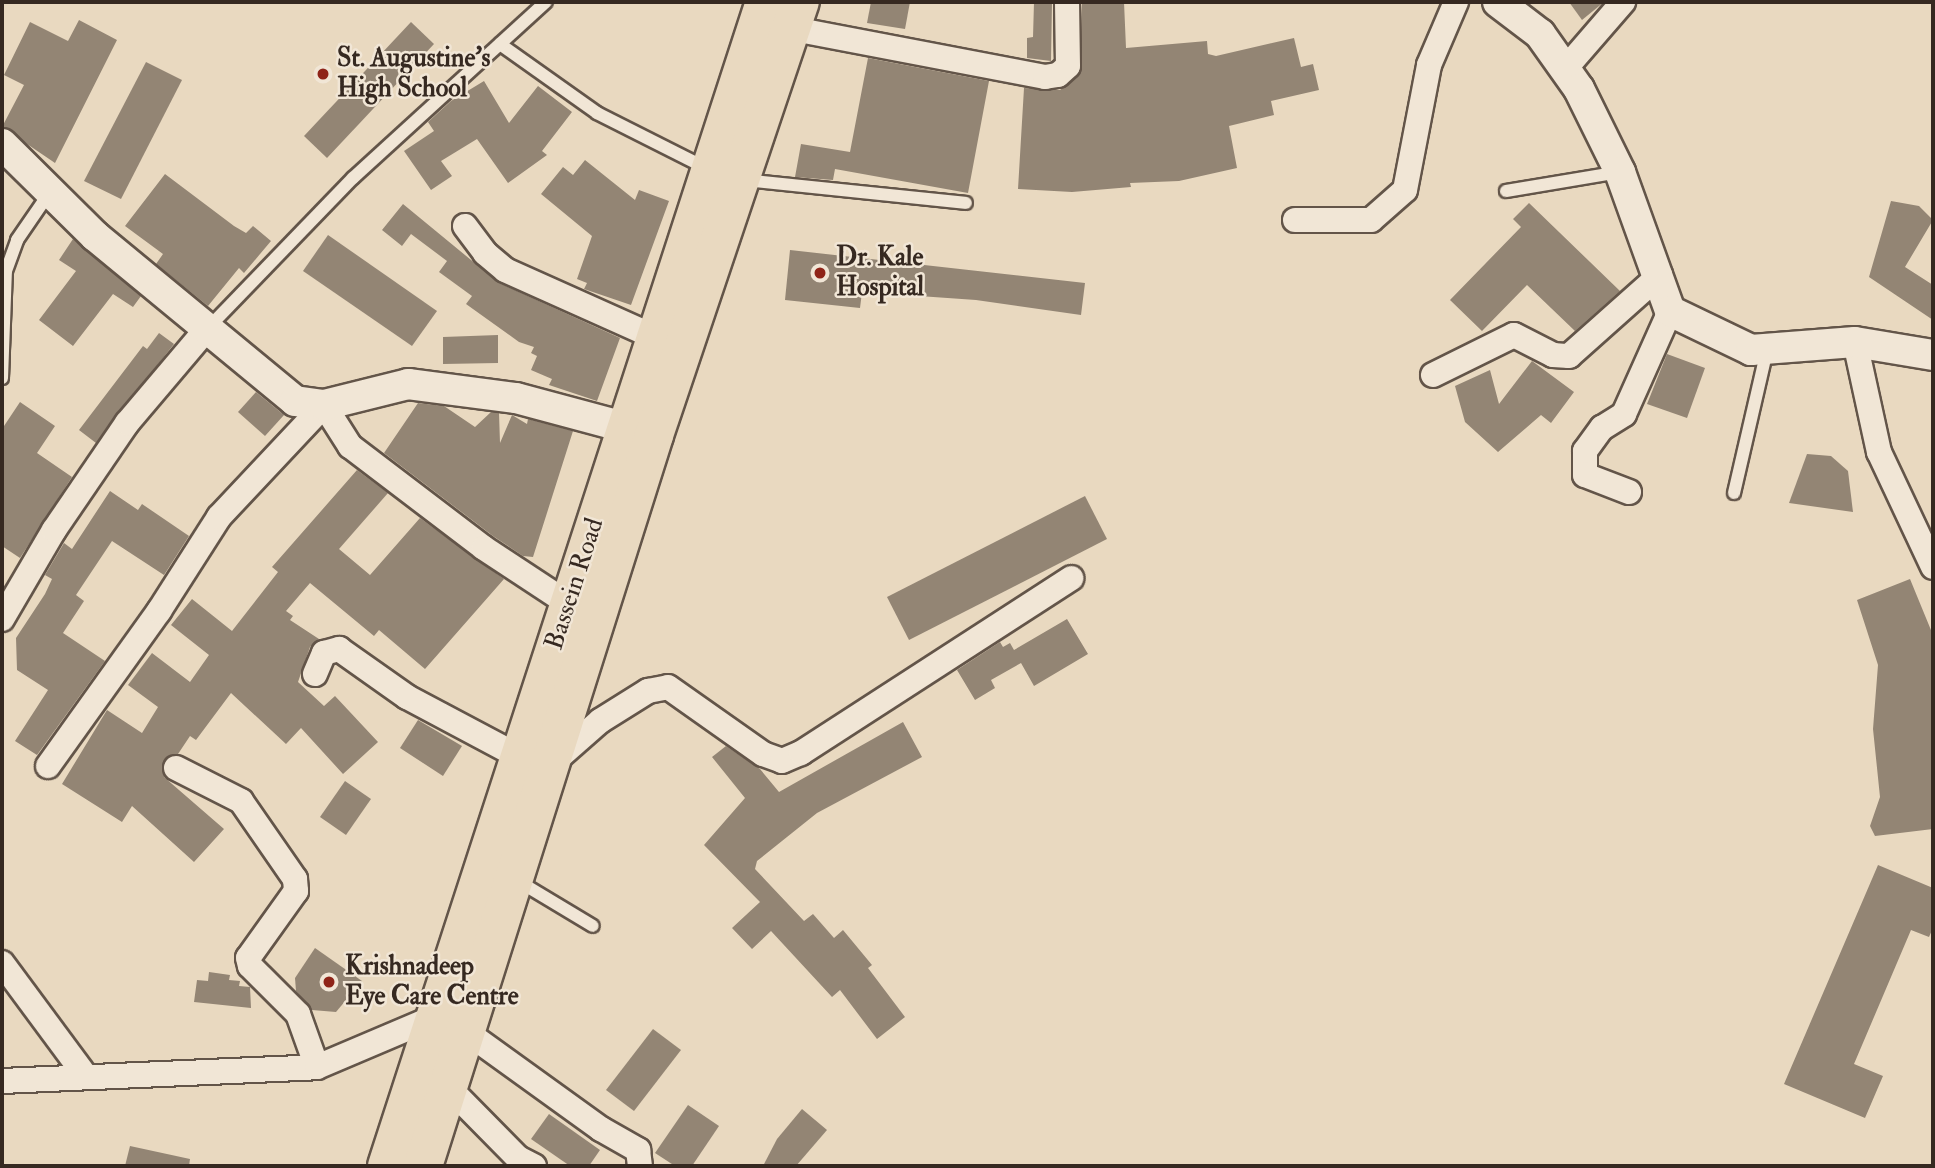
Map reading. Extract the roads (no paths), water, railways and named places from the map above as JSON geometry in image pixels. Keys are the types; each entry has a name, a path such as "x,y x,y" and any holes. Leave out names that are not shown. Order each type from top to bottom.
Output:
{"main road":[{"name":"Bassein Road","path":"423,1166 448,1087 450,1024 640,432 779,13"},
{"name":"Bassein Road","path":"387,1166 513,878 534,761 569,604 640,432 657,338 727,175"}],"street":[{"path":"779,13 1045,77 1058,75 1068,66 1067,2"},
{"path":"1295,220 1371,220 1405,191 1429,65 1456,2"},
{"path":"1497,2 1539,34 1565,69 1620,172 1671,311 1624,414 1602,428 1585,451 1585,475 1629,492"},
{"path":"1565,69 1623,2"},
{"path":"2,144 50,191 206,330 295,401 324,405 408,384 516,398 640,432"},
{"path":"465,226 485,253 505,270 657,338"},
{"path":"1433,375 1514,335 1553,355 1569,356 1660,275"},
{"path":"1671,311 1751,349 1855,342 1933,355"},
{"path":"2,618 54,530 127,423 206,330"},
{"path":"1855,342 1879,452 1933,567"},
{"path":"324,405 350,446 484,548 569,604"},
{"path":"48,766 159,611 219,517 324,405"},
{"path":"315,674 324,653 339,649 407,698 534,761 648,691 668,687 763,754 782,761 802,753 1071,578"},
{"path":"176,768 241,801 295,879 296,891 248,958 250,966 298,1014 317,1067"},
{"path":"2,963 85,1075"},
{"path":"2,1081 85,1075 317,1067 450,1024 601,1129 638,1150 640,1166"},
{"path":"448,1087 518,1158 534,1166"}],"lane":[{"path":"206,330 353,178 546,2"},
{"path":"500,44 597,113 727,175 966,203"},
{"path":"1506,191 1620,172"},
{"path":"2,378 6,271 17,240 50,191"},
{"path":"1734,493 1767,348"},
{"path":"513,878 593,926"}],"place":[{"name":"St. Augustine's High School","path":"323,74"},
{"name":"Dr. Kale Hospital","path":"820,273"},
{"name":"Krishnadeep Eye Care Centre","path":"329,982"}]}
